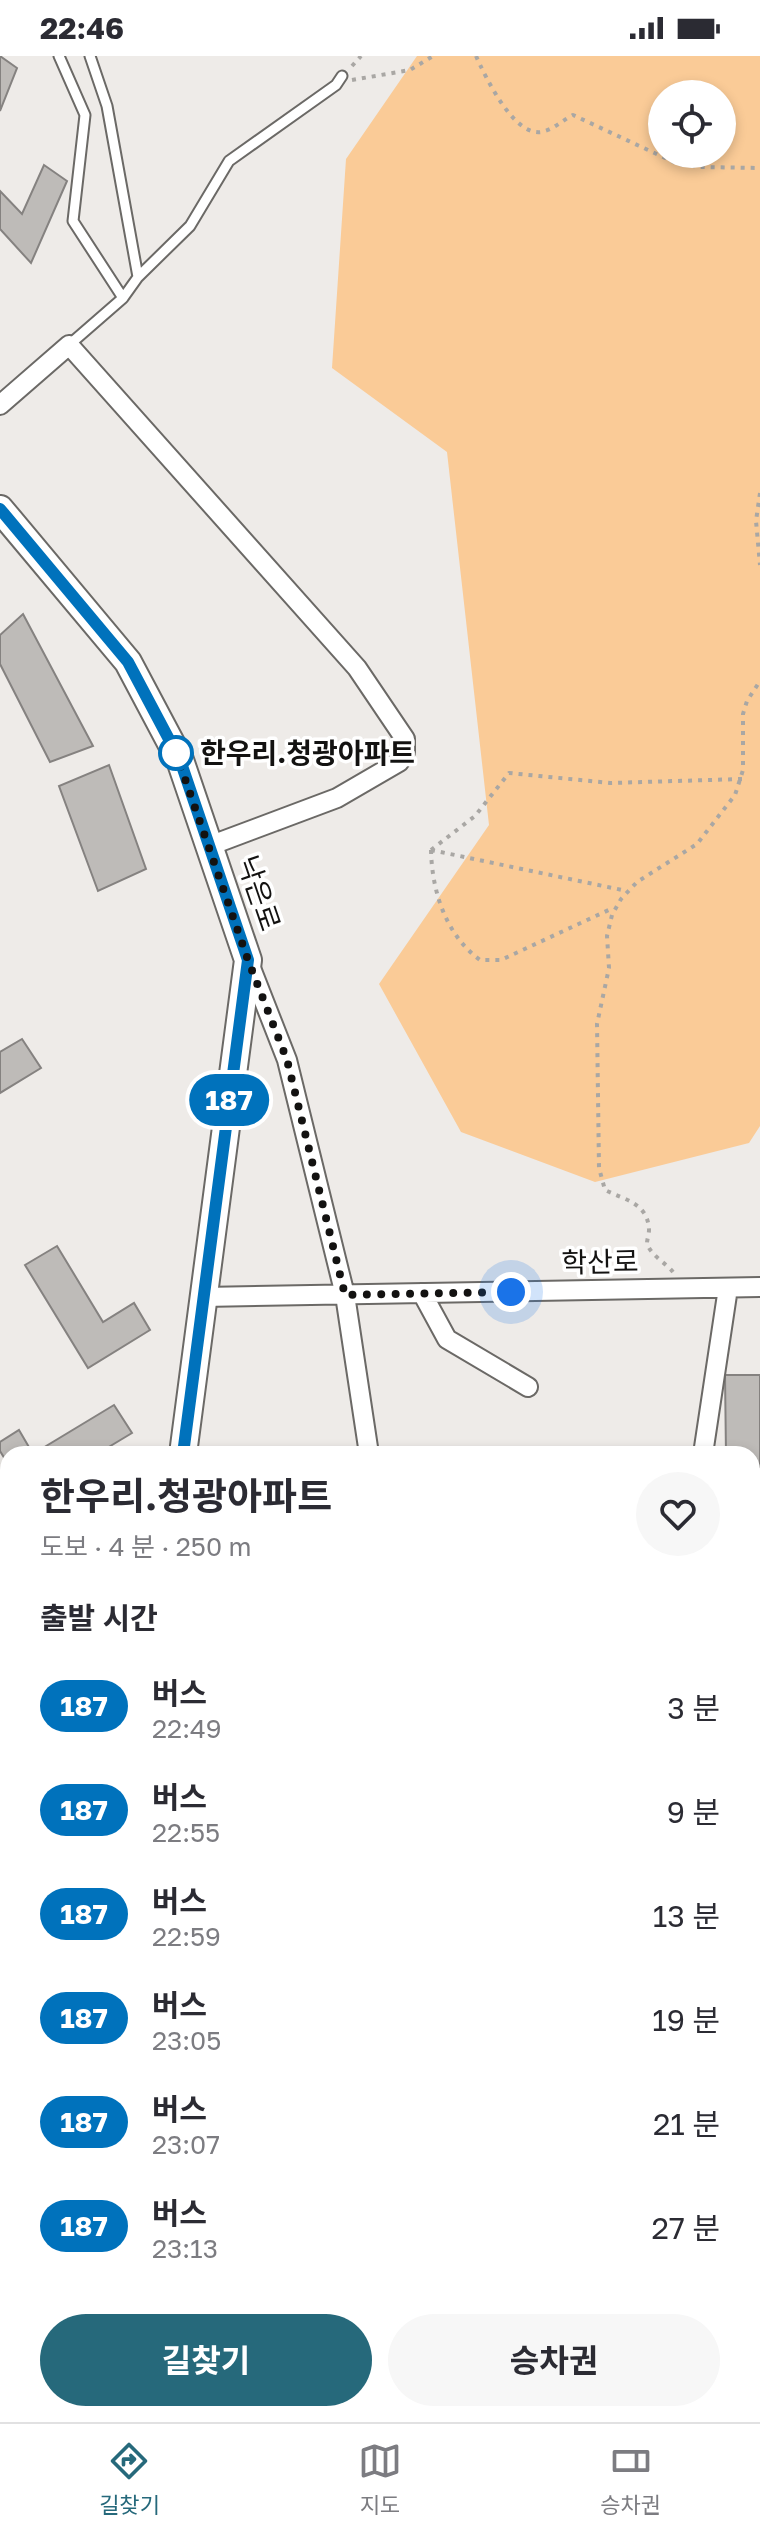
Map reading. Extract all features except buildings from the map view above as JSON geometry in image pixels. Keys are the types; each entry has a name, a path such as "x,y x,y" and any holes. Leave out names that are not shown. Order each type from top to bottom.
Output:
{"main road":[{"name":"낙은로","path":"0,509 128,662 180,760 248,960 184,1446"}],"street":[{"path":"0,405 69,345 357,668 405,739 405,752 399,762 337,798 209,846"},
{"path":"248,960 287,1060 345,1295 368,1446"},
{"name":"학산로","path":"203,1297 760,1287"},
{"path":"704,1446 728,1288"},
{"path":"422,1293 447,1339 528,1387"}],"lane":[{"path":"59,56 85,115 73,221 123,298"},
{"path":"90,56 107,106 138,277"},
{"path":"69,345 123,298 138,277 190,226 229,161 336,85 342,76"}],"path":[{"path":"342,76 352,81 397,74 433,56"},
{"path":"476,56 493,92 511,115 532,132 544,132 573,115 678,164 760,168"},
{"path":"760,493 756,521 760,565"},
{"path":"688,1289 652,1252 647,1243 649,1229 643,1211 634,1201 605,1190 599,1168 597,1024 609,968 608,926 627,891 653,870 697,844 735,795 742,779 743,714 760,681"},
{"path":"431,850 475,816 509,773 610,783 742,779"},
{"path":"431,850 627,891"},
{"path":"431,850 433,876 447,922 461,943 480,960 501,960 616,907"}],"shaded area":[{"path":"417,56 760,56 760,1126 749,1143 595,1182 461,1132 379,984 489,825 447,452 332,368 346,159"}],"bus line":[{"name":"187","path":"0,509 128,662 180,760 248,960 184,1446"}],"place":[{"name":"한우리.청광아파트","path":"176,753"}],"route":[{"path":"176,753 248,960 287,1060 345,1295 511,1292"}]}
